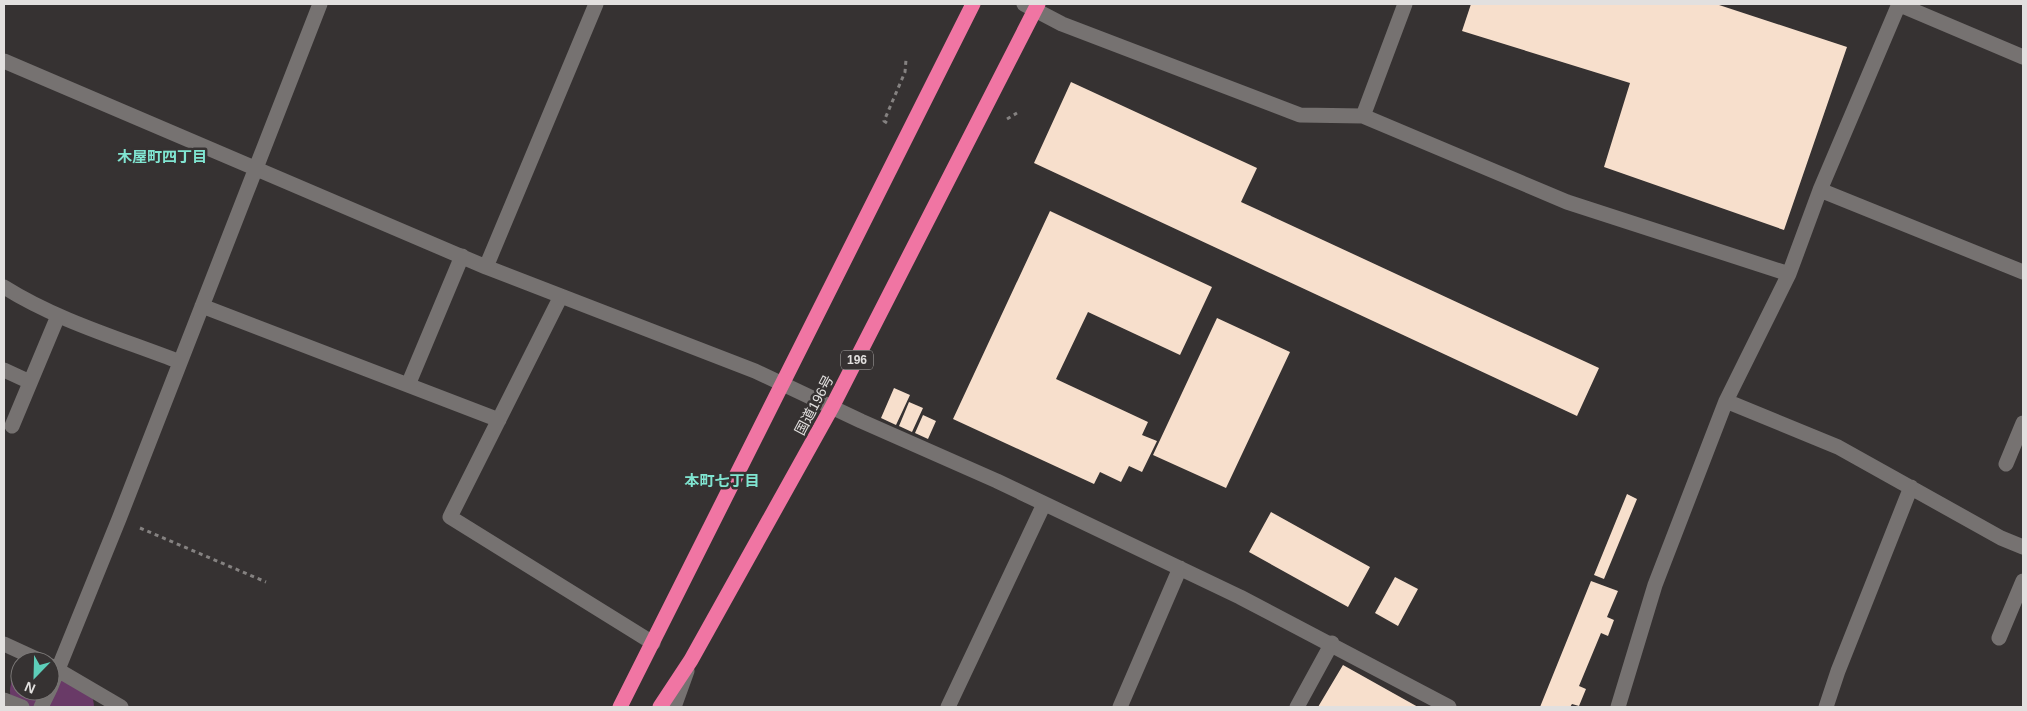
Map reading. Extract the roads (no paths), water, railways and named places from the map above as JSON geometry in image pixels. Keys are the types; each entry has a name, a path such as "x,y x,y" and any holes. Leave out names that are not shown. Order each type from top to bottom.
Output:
{"highway":[{"path":"620,707 973,4"},
{"name":"国道196号","path":"660,707 691,660 832,407 1032,6"}],"street":[{"path":"60,662 120,519 254,169 320,4"},
{"path":"486,266 596,4"},
{"path":"1363,116 1405,4"},
{"path":"1618,707 1655,585 1726,401 1789,274 1820,190 1899,4 2023,57"},
{"path":"1032,6 1062,24 1300,115 1363,116 1567,202 1789,274"},
{"path":"4,61 254,169 486,266 755,371 1180,568 1332,644 1449,707"},
{"path":"1820,190 2023,272"},
{"path":"408,385 462,256"},
{"path":"4,287 25,300 58,316 180,362"},
{"path":"561,296 450,517 653,643"},
{"path":"202,306 499,420"},
{"path":"12,426 58,316"},
{"path":"4,370 30,382"},
{"path":"1726,401 1838,447 2001,538 2023,548"},
{"path":"2006,464 2023,424"},
{"path":"1826,707 1838,671 1911,487"},
{"path":"948,707 1044,504"},
{"path":"1120,707 1180,568"},
{"path":"1999,638 2023,581"},
{"path":"4,644 19,651"},
{"path":"1297,707 1332,644"},
{"path":"674,707 691,660"},
{"path":"60,682 121,707"},
{"path":"4,700 22,707"}],"waterway":[{"path":"56,701 66,707"}],"district":[{"name":"木屋町四丁目","path":"162,156"},
{"name":"本町七丁目","path":"722,480"}]}
